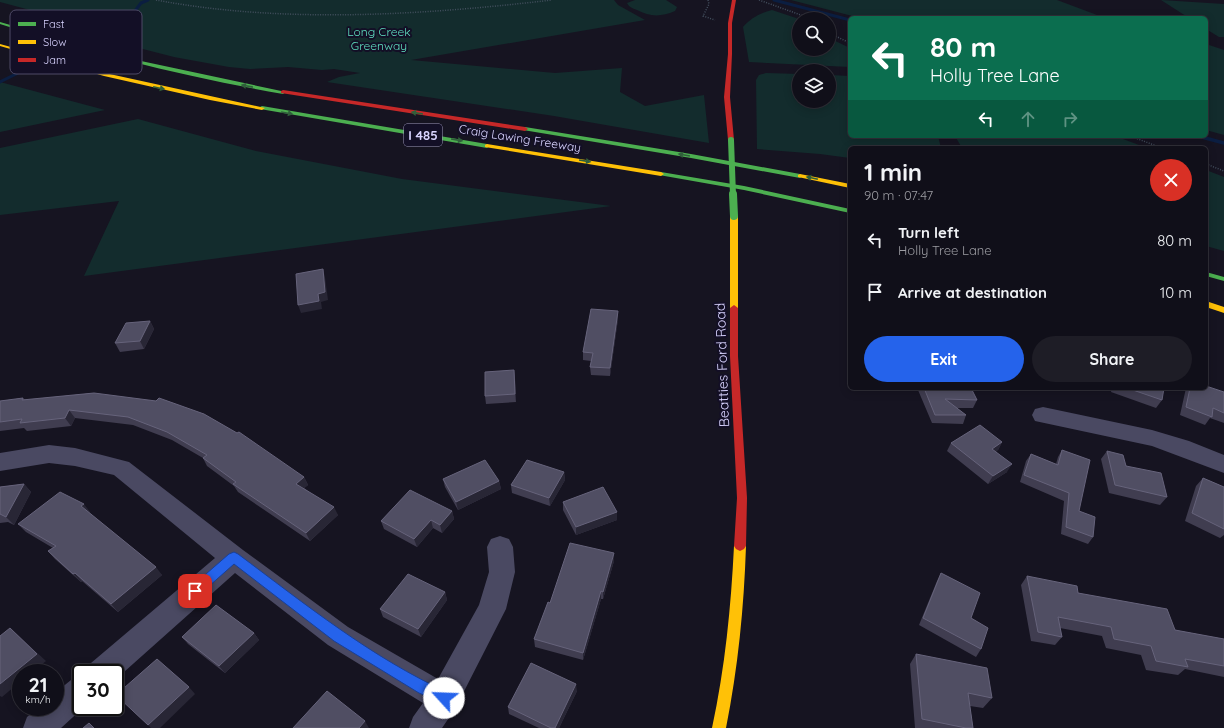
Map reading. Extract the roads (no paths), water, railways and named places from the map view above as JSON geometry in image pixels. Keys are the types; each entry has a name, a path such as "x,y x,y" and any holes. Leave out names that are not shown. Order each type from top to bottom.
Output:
{"main road":[{"name":"Beatties Ford Road","path":"719,728 728,686 738,605 742,498 734,356 734,216 731,140 727,97 731,20 734,0"},
{"name":"Craig Lawing Freeway","path":"0,23 10,26"},
{"name":"Craig Lawing Freeway","path":"0,45 10,48"},
{"name":"Craig Lawing Freeway","path":"142,63 231,83 330,100 630,145 740,164 848,186"},
{"name":"Craig Lawing Freeway","path":"99,74 209,99 297,115 677,176 848,211"},
{"path":"1208,275 1224,279"},
{"path":"1208,305 1224,310"}],"street":[{"path":"1043,414 1152,438 1181,447 1224,464"},
{"path":"0,462 50,454 76,457 121,468 234,558 338,636 424,688 444,698"},
{"path":"424,728 444,698 492,608 502,572 500,547"},
{"path":"111,664 234,558"},
{"path":"38,728 72,698"}],"waterway":[{"path":"136,10 141,3 148,0"},
{"path":"774,0 848,19"},
{"path":"0,82 16,74"},
{"path":"1205,138 1224,143"}],"park label":[{"name":"Long Creek Greenway","path":"379,38"}]}
